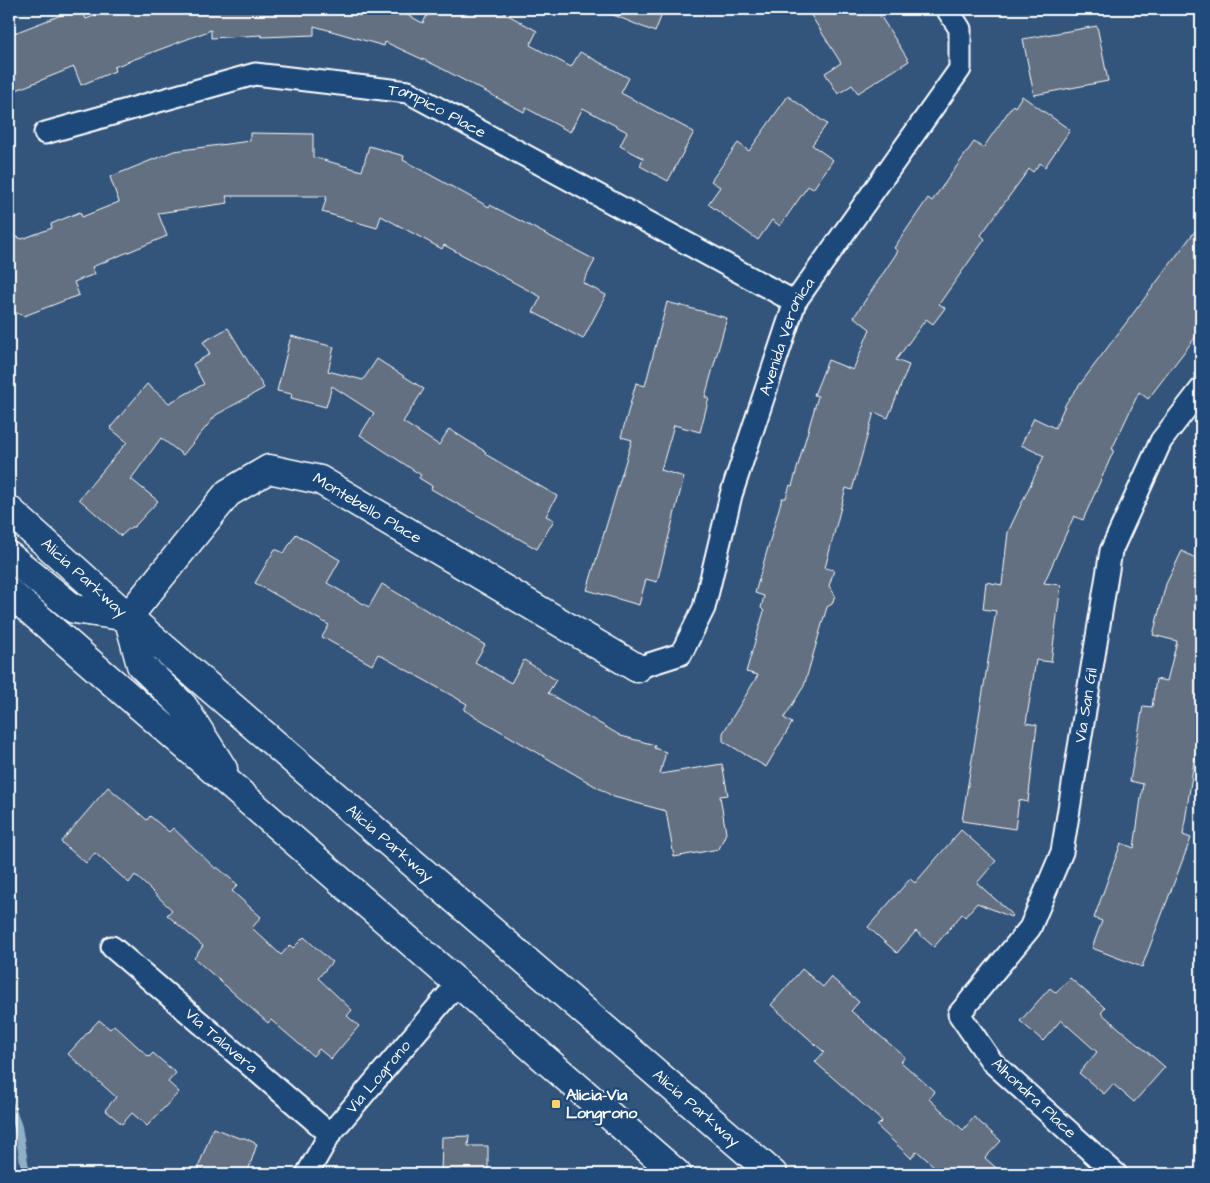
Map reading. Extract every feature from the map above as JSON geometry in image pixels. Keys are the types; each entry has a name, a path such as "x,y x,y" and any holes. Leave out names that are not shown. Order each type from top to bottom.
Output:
{"main road":[{"name":"Montebello Place","path":"128,616 228,493 269,469 320,480 637,668"},
{"name":"Alicia Parkway","path":"9,510 128,616 773,1174"},
{"path":"9,556 74,609 128,616 141,665 182,706 237,792"},
{"path":"9,592 677,1174"}],"street":[{"name":"Avenida Veronica","path":"637,668 680,654 704,608 731,495 795,302 960,69 960,29 948,9"},
{"name":"Tampico Place","path":"45,133 255,74 408,92 795,302"},
{"name":"Via San Gil","path":"959,1014 1030,928 1062,852 1111,551 1160,441 1201,389"},
{"name":"Via Talavera","path":"112,947 330,1134"},
{"name":"Via Logrono","path":"307,1174 330,1134 458,983"},
{"name":"Alhondra Place","path":"959,1014 992,1062 1116,1174"}],"building":[{"path":"77,9 82,9 86,19 112,9 395,9 423,23 430,9 497,9 537,31 530,45 571,67 580,52 629,78 621,93 694,132 668,181 640,166 643,158 620,146 627,132 583,108 570,132 526,108 524,112 435,65 385,42 384,46 314,26 314,35 262,37 261,35 211,38 211,30 114,67 115,71 81,85 74,67 9,93 9,35"},
{"path":"599,9 664,9 655,32"},
{"path":"807,9 876,9 909,61 858,93 852,85 838,94 825,73 841,63"},
{"path":"1097,26 1108,81 1034,95 1023,39"},
{"path":"788,96 827,124 812,145 833,160 813,189 808,186 780,226 772,220 758,240 708,204 720,187 711,181 738,143 749,151"},
{"path":"1022,96 1070,130 1045,167 1040,163 1033,172 1029,169 981,235 985,239 939,304 945,308 933,324 926,319 896,360 909,365 888,418 874,412 852,490 846,488 825,568 834,570 829,586 835,595 832,604 827,607 804,686 784,718 792,723 766,767 723,741 723,733 758,675 746,672 764,611 761,608 764,596 755,593 782,498 786,498 790,485 792,486 818,396 814,395 828,360 853,370 870,329 854,317 898,251 894,248 928,198 932,201 974,142 983,148 1013,105 1015,107"},
{"path":"250,133 313,134 313,157 362,171 369,146 404,156 403,160 489,207 490,205 595,260 583,283 606,295 583,339 533,312 541,297 444,245 442,249 381,216 377,228 322,212 327,196 226,196 228,203 158,213 167,236 92,267 95,274 74,282 79,295 24,316 9,310 9,234 22,239 52,228 51,224 80,212 82,217 119,202 110,177 174,151 250,141"},
{"path":"1201,223 1201,330 1148,399 1139,392 1112,449 1114,450 1083,520 1074,516 1044,583 1061,585 1051,662 1036,660 1026,723 1037,725 1028,802 1019,800 1015,829 962,821 996,611 983,609 986,582 1002,585 1008,532 1044,456 1021,445 1034,418 1055,428 1066,403"},
{"path":"667,302 727,318 705,397 709,398 700,432 674,425 661,470 684,477 657,582 646,579 639,605 587,590 632,440 621,437 636,383 645,386"},
{"path":"228,328 264,388 216,415 183,455 161,438 131,479 158,501 134,527 131,527 121,536 79,499 127,442 110,428 147,384 169,403 204,384 193,364 210,354 203,342"},
{"path":"291,336 334,347 328,371 363,380 377,359 424,389 403,422 439,445 449,429 486,452 485,454 557,496 546,516 554,520 537,549 431,489 432,486 419,478 421,475 360,435 374,413 332,386 326,407 291,398 292,394 277,391"},
{"path":"296,534 340,560 327,583 369,607 382,584 485,645 475,662 511,683 524,660 556,680 548,693 621,736 655,745 654,748 666,752 660,774 722,764 728,795 720,796 726,833 719,849 674,857 666,811 614,797 464,710 467,704 378,654 372,665 322,637 329,625 255,583 275,549 284,553"},
{"path":"1182,551 1201,561 1201,748 1196,748 1183,835 1191,838 1142,967 1092,948 1102,921 1094,918 1121,843 1134,848 1143,784 1130,781 1143,706 1152,707 1156,679 1167,681 1177,641 1153,635 1166,584"},
{"path":"108,787 147,820 150,816 169,832 173,828 216,869 217,867 238,885 232,891 261,917 252,928 281,955 290,945 293,948 304,937 332,962 318,978 352,1010 347,1016 359,1026 331,1059 319,1049 313,1056 271,1020 268,1023 194,958 203,946 167,915 172,910 135,875 129,883 95,853 86,863 61,842"},
{"path":"961,830 996,861 977,883 1012,914 1011,917 977,903 965,917 962,914 934,947 916,931 897,953 868,927 910,879 915,883"},
{"path":"802,969 823,987 831,977 859,1002 851,1011 905,1057 901,1062 935,1092 929,1099 963,1130 974,1117 1001,1141 985,1158 1003,1174 943,1174 917,1151 911,1158 877,1126 882,1121 815,1062 824,1052 771,1005"},
{"path":"1070,978 1105,1008 1101,1013 1165,1067 1134,1102 1113,1084 1104,1094 1079,1073 1097,1052 1061,1020 1043,1041 1020,1021 1050,988 1056,993"},
{"path":"99,1020 110,1029 114,1025 149,1057 153,1053 176,1073 168,1082 179,1092 147,1126 132,1113 122,1124 105,1110 116,1097 68,1054"},
{"path":"213,1128 239,1138 245,1138 257,1144 247,1174 215,1174 198,1168"},
{"path":"469,1136 468,1146 488,1146 488,1174 441,1174 442,1137"}],"waterway":[{"path":"9,1103 18,1127 26,1174"}],"place":[{"name":"Alicia-Via Longrono","path":"556,1104"}]}
